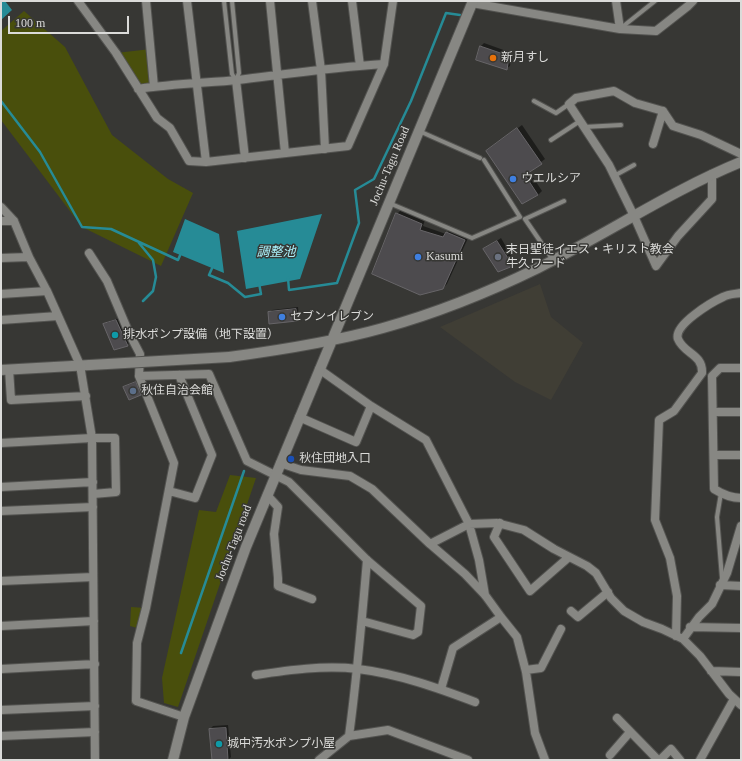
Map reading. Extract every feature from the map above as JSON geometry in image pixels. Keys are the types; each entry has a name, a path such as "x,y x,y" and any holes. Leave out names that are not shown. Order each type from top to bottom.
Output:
{"street":[{"path":"78,1 116,53 157,118 170,128 189,161 206,162 348,146 384,64 393,1"},
{"path":"146,1 154,87"},
{"path":"187,1 206,162"},
{"path":"270,1 285,153"},
{"path":"312,1 321,70 325,149"},
{"path":"352,1 360,66"},
{"path":"616,1 620,30"},
{"path":"472,2 620,30 656,31 688,6 692,1"},
{"name":"Jochu-Tagu Road","path":"331,341 472,2"},
{"path":"138,90 154,87 384,64"},
{"path":"236,80 245,158"},
{"path":"712,174 712,198 678,236 656,266 634,216 614,176 569,104 576,98 614,91 635,103 663,111 673,126 701,135 741,154"},
{"path":"653,144 663,111"},
{"path":"86,396 11,400 5,369 229,357 331,341 384,328 447,307 508,282 553,260 677,191 741,162"},
{"path":"1,207 14,220 29,257 58,316 85,365 86,396 92,438 95,760"},
{"path":"1,221 14,220"},
{"path":"89,253 108,281 128,334 140,354 139,376 174,463 146,608 137,643 136,701 184,717"},
{"path":"1,258 29,257"},
{"path":"1,294 47,291"},
{"path":"679,638 677,596 670,558 654,520 659,420 674,411 702,373 700,360 688,351 678,339 678,334 681,327 692,316 724,296 741,293"},
{"path":"1,320 58,316"},
{"name":"Jochu-Tagu road","path":"173,760 184,717 221,613 267,495 331,341"},
{"path":"741,368 720,368 712,376 714,489 735,498 741,498"},
{"path":"319,369 371,406 426,440 468,524 479,560 485,595"},
{"path":"139,376 209,374 247,461 288,482 366,560 421,606 418,632 413,635 362,621"},
{"path":"169,490 195,498 212,455 179,375"},
{"path":"299,418 356,442 371,406"},
{"path":"713,412 741,412"},
{"path":"1,443 115,438 116,492 93,494"},
{"path":"714,454 741,455"},
{"path":"280,463 301,470 350,476 372,489 430,544 465,574 485,595 517,637 526,670 535,733 544,760"},
{"path":"1,487 93,482"},
{"path":"267,495 278,507 274,534 278,586 312,599"},
{"path":"1,511 93,507"},
{"path":"500,523 494,537 530,591 569,557"},
{"path":"430,544 468,524 500,523 524,530 554,549 587,566 596,573 611,598 624,610 643,622 679,638 700,656 734,700 741,705"},
{"path":"679,638 712,604 739,544 741,526"},
{"path":"349,736 358,669 357,656 362,621 366,560"},
{"path":"1,581 93,576"},
{"path":"722,583 741,586"},
{"path":"571,611 578,617 608,592"},
{"path":"441,689 453,648 501,617"},
{"path":"1,626 94,621"},
{"path":"690,627 741,628"},
{"path":"526,670 541,668 561,629"},
{"path":"1,669 95,664"},
{"path":"256,675 303,668 358,669 395,676 441,689 476,702"},
{"path":"711,671 741,672"},
{"path":"700,760 734,700"},
{"path":"1,710 95,706"},
{"path":"617,718 659,760 671,749 680,760"},
{"path":"319,760 349,736 388,730 468,760"},
{"path":"1,736 95,732"},
{"path":"610,755 630,732"}],"lane":[{"path":"224,1 232,74 236,80"},
{"path":"232,1 239,73 236,80"},
{"path":"620,30 655,1"},
{"path":"534,101 556,113 569,104"},
{"path":"551,140 582,124 621,125"},
{"path":"388,202 472,238 520,217 482,159 418,131"},
{"path":"614,176 634,165"},
{"path":"553,260 525,219 564,201"},
{"path":"721,493 717,517 722,583"}],"shaded area":[{"path":"540,284 551,317 583,343 551,400 515,382 440,327"}],"green space":[{"path":"24,11 65,47 112,135 168,179 193,193 161,266 82,227 1,120 1,31"},
{"path":"151,49 154,87 138,89 116,53"},
{"path":"230,475 256,478 178,707 164,703 162,678 199,510 216,512"},
{"path":"131,607 146,608 141,629 130,626"}],"water":[{"path":"1,1 5,1 12,10 1,20"},
{"name":"調整池","path":"322,214 300,279 246,289 237,231"},
{"name":"調整池","path":"185,219 219,234 224,273 173,252"}],"building":[{"name":"新月すし","path":"480,46 509,56 507,70 476,60"},
{"path":"517,128 542,164 525,175 538,195 522,204 486,151"},
{"name":"Kasumi","path":"396,213 422,224 420,230 443,237 446,232 465,240 443,289 420,295 372,274"},
{"name":"末日聖徒イエス・キリスト教会 牛久ワード","path":"497,241 513,266 498,272 483,249"},
{"name":"セブンイレブン","path":"296,309 297,321 269,324 268,312"},
{"name":"排水ポンプ設備（地下設置）","path":"116,320 128,346 114,350 103,324"},
{"name":"秋住自治会館","path":"136,382 141,395 129,400 123,387"},
{"name":"城中汚水ポンプ小屋","path":"226,728 228,760 212,760 209,729"}],"waterway":[{"path":"288,278 289,290 337,283 359,223 355,190 374,179 411,101 446,13 460,15"},
{"path":"1,101 40,152 82,227 111,229 178,260 181,253"},
{"path":"139,243 153,260 156,277 153,291 143,301"},
{"path":"213,266 209,275 228,283 245,297 261,294 259,283"},
{"path":"181,653 244,471"}],"place":[{"name":"新月すし","path":"493,58"},
{"name":"ウエルシア","path":"513,179"},
{"name":"Kasumi","path":"418,257"},
{"name":"末日聖徒イエス・キリスト教会 牛久ワード","path":"498,257"},
{"name":"セブンイレブン","path":"282,317"},
{"name":"排水ポンプ設備（地下設置）","path":"115,335"},
{"name":"秋住自治会館","path":"133,391"},
{"name":"秋住団地入口","path":"291,459"},
{"name":"城中汚水ポンプ小屋","path":"219,744"}]}
